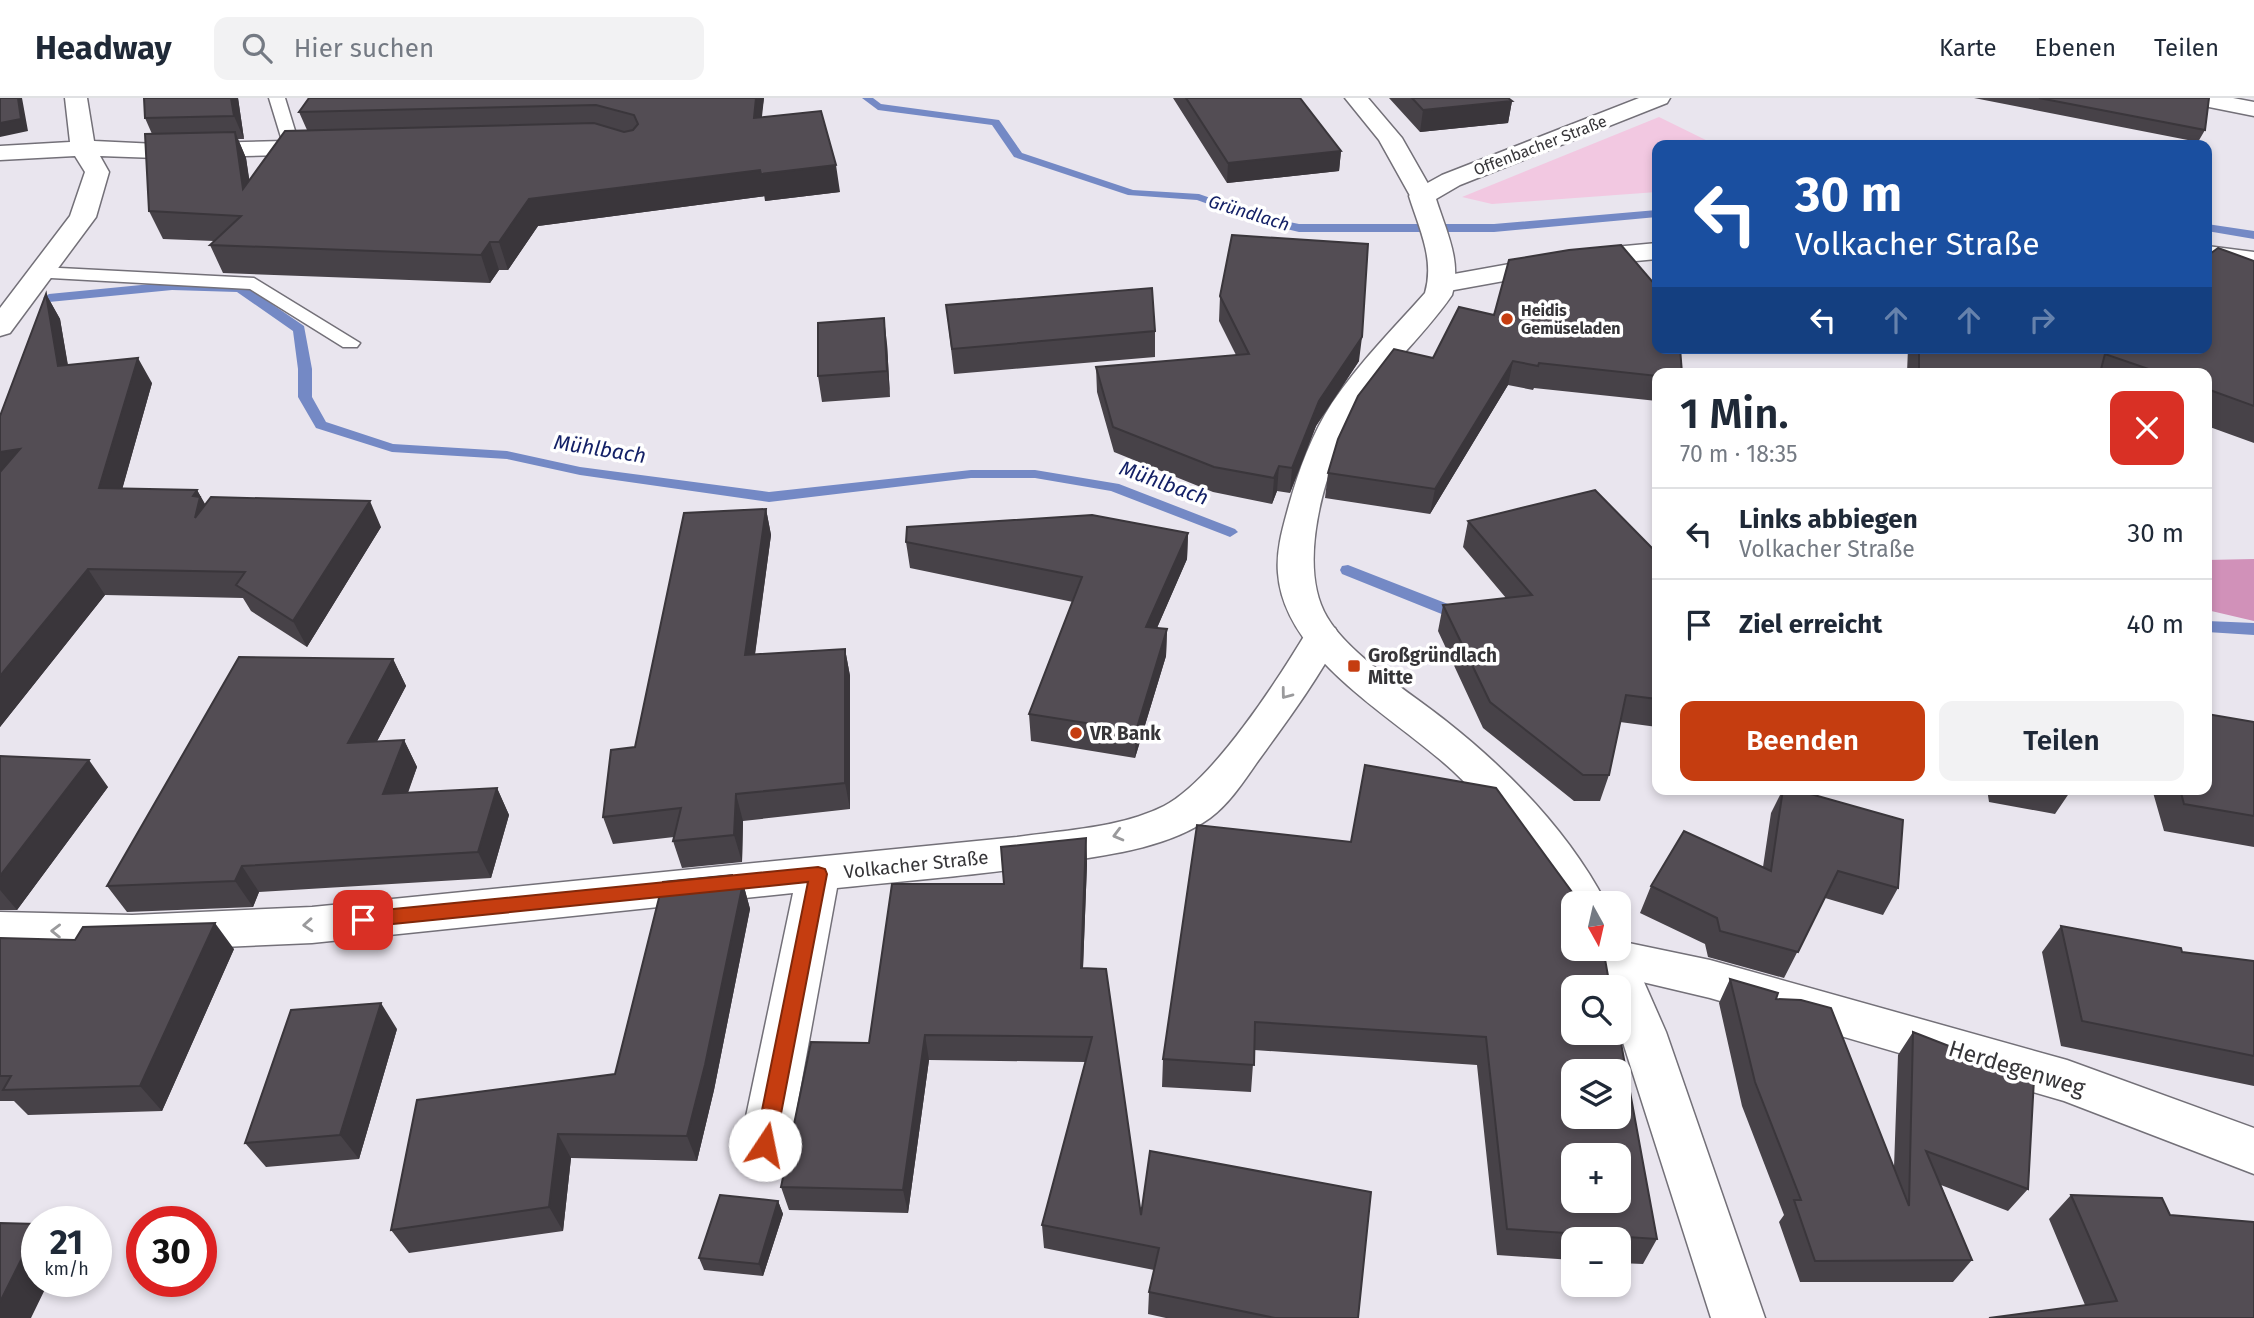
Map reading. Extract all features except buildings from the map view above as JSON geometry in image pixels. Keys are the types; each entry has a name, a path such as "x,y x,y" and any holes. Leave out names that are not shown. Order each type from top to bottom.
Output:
{"street":[{"path":"0,327 83,217 97,172 83,148 76,98"},
{"path":"1356,98 1390,138 1423,202 1443,273 1438,295 1376,368 1336,422 1312,483 1295,566 1305,608 1322,637 1448,744 1497,790 1561,866 1577,891"},
{"name":"Offenbacher Straße","path":"1423,202 1451,180 1659,98"},
{"path":"2196,98 2254,109"},
{"path":"0,153 83,148 157,151 346,146"},
{"path":"1443,273 1652,251"},
{"path":"2212,255 2254,260"},
{"name":"Volkacher Straße","path":"0,930 132,933 312,925 1017,853 1101,840 1162,823 1193,808 1220,783 1307,667 1322,637"},
{"path":"765,1145 818,874"},
{"name":"Herdegenweg","path":"1631,959 2067,1081 2254,1151"},
{"path":"1612,961 1643,1032 1738,1318"}],"lane":[{"path":"277,98 292,147"},
{"path":"40,273 254,284 350,343"}],"shaded area":[{"path":"1659,117 1706,140 1652,140 1652,192 1492,204 1462,197"},
{"path":"2254,559 2254,621 2212,611 2212,560"}],"waterway":[{"name":"Gründlach","path":"867,98 878,107 995,122 1018,155 1132,193 1199,197 1262,220 1299,228 1494,228 1652,214"},
{"name":"Gründlach","path":"2212,229 2254,235"},
{"name":"Mühlbach","path":"49,298 172,286 240,288 299,329 305,369 305,397 321,425 392,448 507,455 580,471 769,497 971,474 1035,474 1114,487 1230,532"},
{"name":"Mühlbach","path":"1348,570 1465,617"},
{"name":"Mühlbach","path":"2212,627 2254,629"}],"place":[{"name":"Heidis Gemüseladen","path":"1507,319"},
{"name":"Großgründlach Mitte","path":"1354,666"},
{"name":"VR Bank","path":"1076,733"}],"route":[{"path":"363,920 818,874 765,1145"}]}
